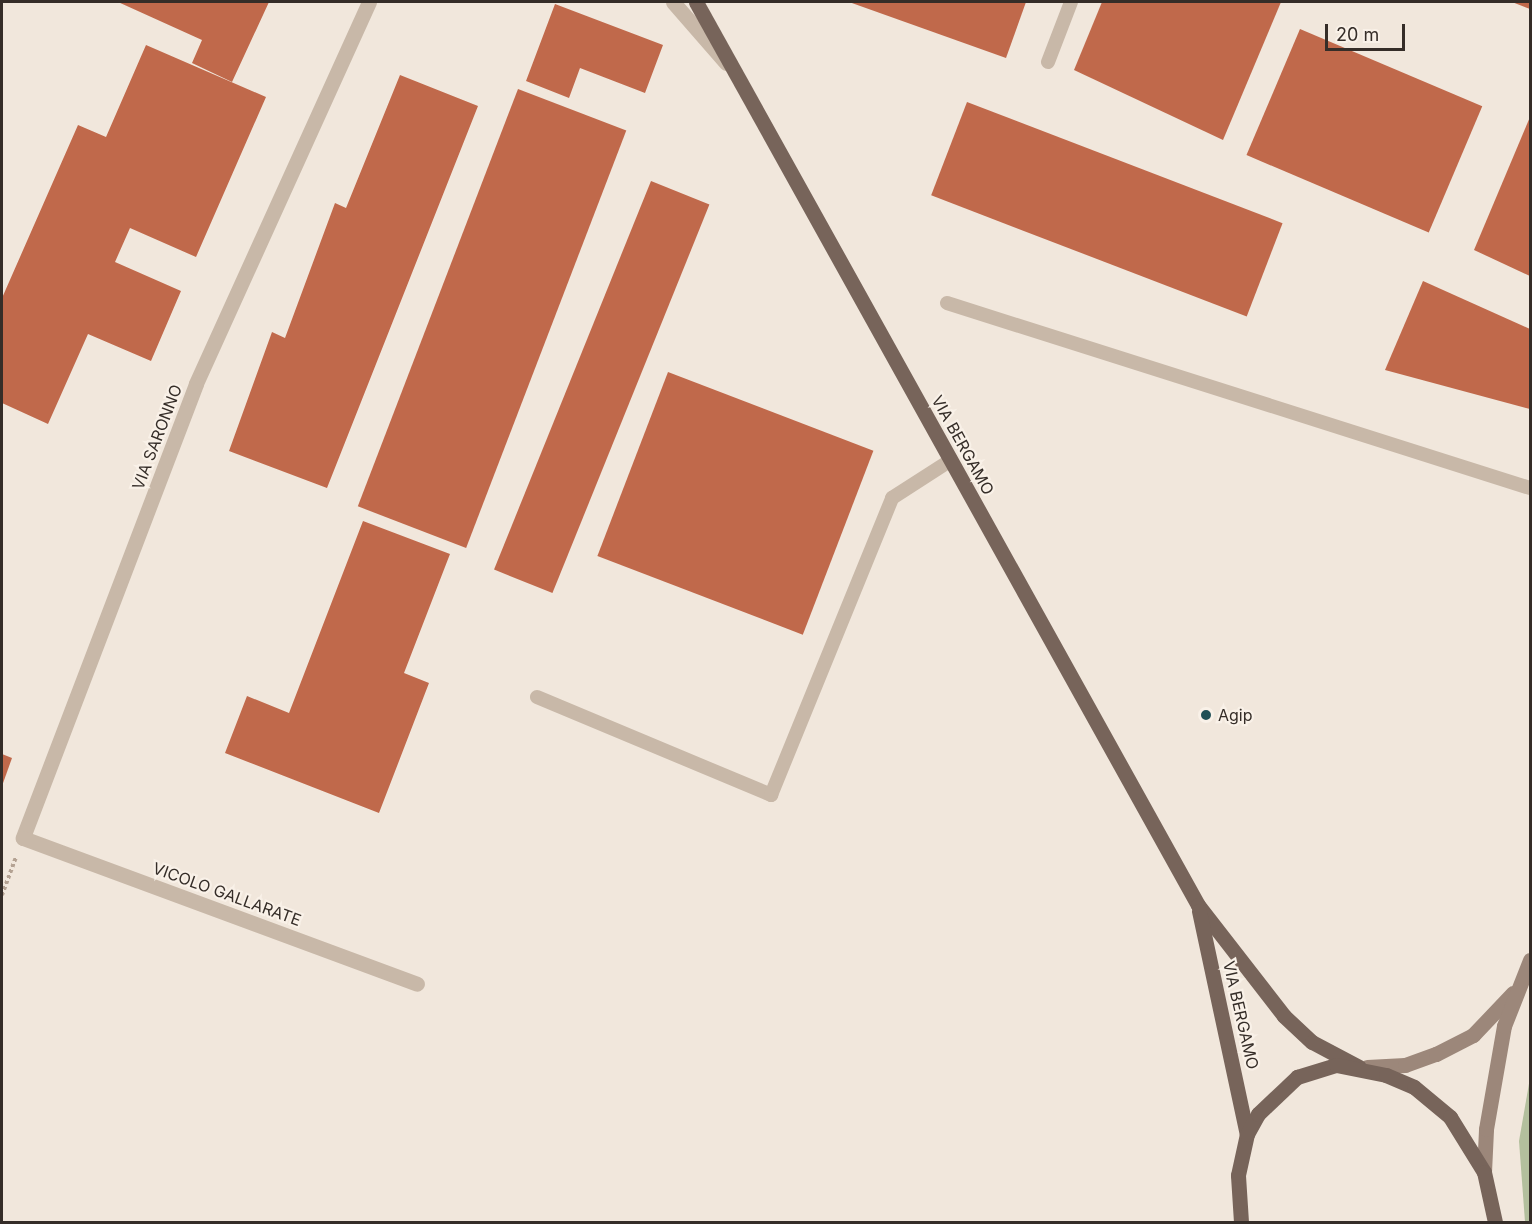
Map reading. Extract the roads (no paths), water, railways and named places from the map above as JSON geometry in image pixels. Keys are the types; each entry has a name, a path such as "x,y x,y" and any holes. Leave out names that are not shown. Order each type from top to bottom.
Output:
{"main road":[{"name":"VIA BERGAMO","path":"696,2 1198,905 1284,1016 1312,1042 1359,1067"},
{"name":"VIA BERGAMO","path":"1198,905 1247,1134"},
{"path":"1484,1172 1496,1064 1517,988 1530,960"},
{"path":"1240,1221 1238,1175 1247,1134 1269,1099 1297,1077 1336,1065 1359,1067 1405,1065 1436,1054 1473,1035 1517,988"},
{"path":"1359,1067 1414,1087 1433,1101 1465,1136 1484,1172 1495,1222"}],"street":[{"name":"VIA SARONNO","path":"23,838 196,384 369,2"},
{"path":"673,2 737,75"},
{"name":"VICOLO GALLARATE","path":"23,838 417,984"}],"lane":[{"path":"1048,62 1071,2"},
{"path":"947,303 1530,488"},
{"path":"537,697 771,795 892,498 951,460"}],"place":[{"name":"Agip","path":"1206,715"}]}
